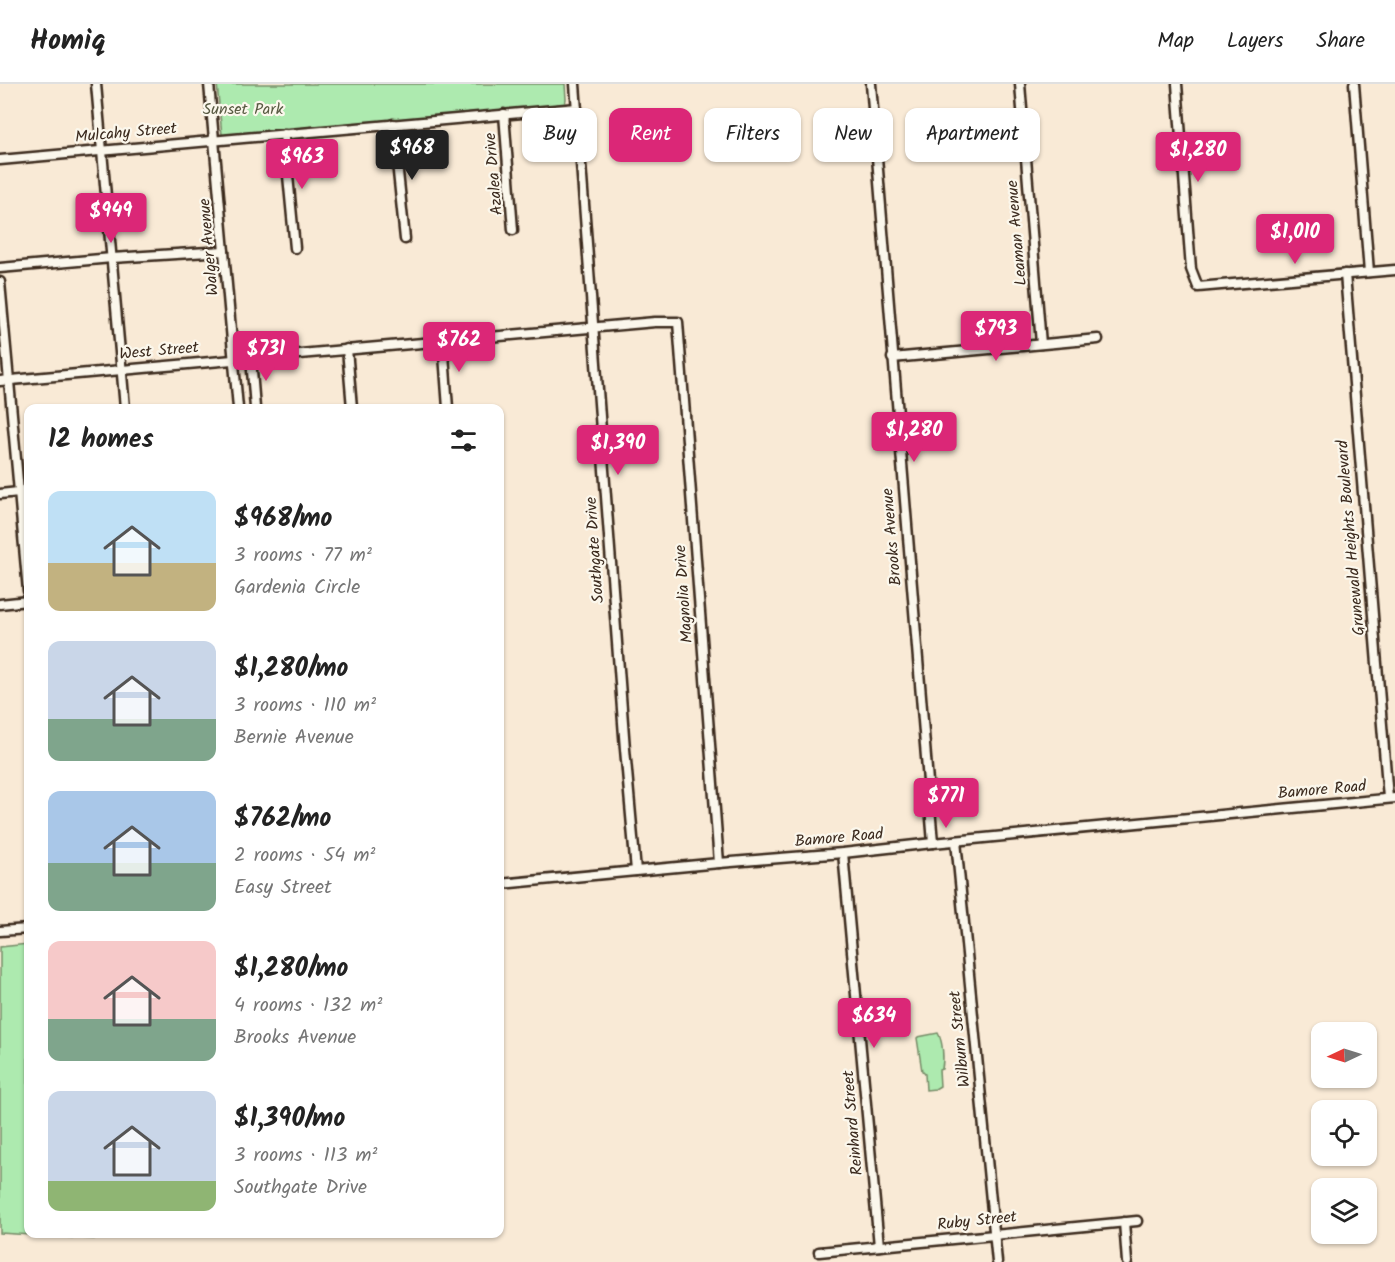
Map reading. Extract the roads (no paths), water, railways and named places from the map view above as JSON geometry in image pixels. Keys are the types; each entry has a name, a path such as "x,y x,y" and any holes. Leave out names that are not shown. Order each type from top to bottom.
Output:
{"street":[{"path":"96,84 125,404"},
{"name":"Walger Avenue","path":"209,84 238,404"},
{"name":"Southgate Drive","path":"575,84 577,108"},
{"name":"Brooks Avenue","path":"871,84 933,843"},
{"name":"Leaman Avenue","path":"1020,84 1041,344"},
{"path":"1177,84 1191,269 1198,287 1395,270"},
{"path":"1354,84 1369,272"},
{"name":"Mulcahy Street","path":"0,160 522,113"},
{"name":"Azalea Drive","path":"504,114 513,230"},
{"path":"393,124 405,239"},
{"path":"284,134 295,248"},
{"name":"Southgate Drive","path":"581,162 636,871"},
{"path":"0,268 224,251"},
{"name":"Grunewald Heights Boulevard","path":"1345,274 1391,798"},
{"path":"0,282 4,380 24,492 0,494"},
{"name":"West Street","path":"4,380 593,327 678,322"},
{"name":"Magnolia Drive","path":"678,322 719,863"},
{"path":"892,358 1098,339"},
{"path":"443,341 448,404"},
{"path":"347,350 352,404"},
{"path":"250,358 255,404"},
{"path":"0,604 24,601"},
{"name":"Bamore Road","path":"504,884 843,853 1391,798"},
{"name":"Wilburn Street","path":"956,841 997,1262"},
{"name":"Reinhard Street","path":"843,853 879,1246"},
{"path":"0,931 24,928"},
{"name":"Ruby Street","path":"819,1252 1137,1221"},
{"path":"1125,1222 1127,1262"}],"park label":[{"name":"Sunset Park","path":"243,109"}]}
